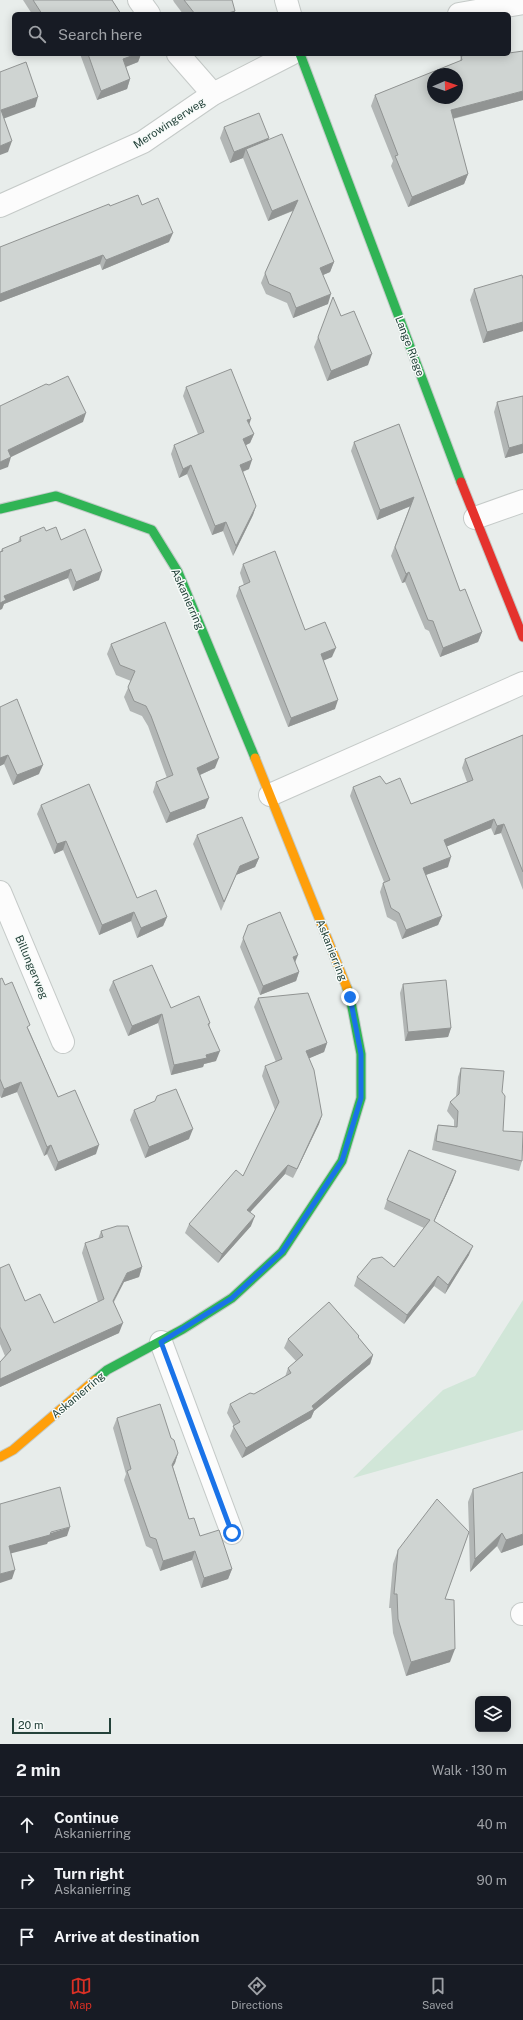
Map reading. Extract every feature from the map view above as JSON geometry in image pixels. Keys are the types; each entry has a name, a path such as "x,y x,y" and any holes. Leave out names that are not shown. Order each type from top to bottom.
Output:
{"street":[{"path":"139,0 148,12"},
{"path":"286,0 289,12"},
{"path":"471,12 523,3"},
{"path":"180,56 213,94"},
{"name":"Merowingerweg","path":"0,206 143,142 213,94 286,56"},
{"name":"Lange Riege","path":"301,56 475,518 523,637"},
{"name":"Askanierring","path":"0,509 56,496 152,530 178,572 270,795 350,997 361,1054 361,1098 342,1161 282,1252 232,1298 161,1342 107,1370 13,1450 0,1457"},
{"path":"475,518 523,501"},
{"path":"270,795 523,683"},
{"name":"Billungerweg","path":"0,892 63,1042"},
{"path":"161,1342 232,1533"}],"green space":[{"path":"523,1300 523,1430 353,1478 443,1390 475,1376"}],"building":[{"path":"33,0 112,0 120,12 41,12"},
{"path":"184,0 232,0 235,11 232,12 193,12"},
{"path":"523,51 523,91 451,110 468,174 412,197 395,156 398,155 375,95 427,74 427,104 463,104 463,68 442,68 462,60 461,56 511,56 511,53"},
{"path":"89,56 131,56 123,59 130,79 101,91"},
{"path":"26,62 38,97 1,110 12,141 0,146 0,72"},
{"path":"259,113 269,138 234,152 224,127"},
{"path":"282,134 334,262 320,268 331,294 296,308 290,293 269,284 265,273 298,200 272,211 246,149"},
{"path":"138,195 142,205 158,198 173,233 106,260 103,255 0,294 0,247 109,204 110,206"},
{"path":"522,275 523,322 487,332 474,289"},
{"path":"333,297 341,316 354,311 372,354 331,371 318,337"},
{"path":"231,369 251,419 247,420 254,434 243,439 252,460 240,465 256,506 236,546 226,522 215,526 191,465 183,469 174,445 204,432 186,387"},
{"path":"68,376 86,413 8,450 11,457 0,462 0,406 46,384 49,385"},
{"path":"523,396 523,444 509,448 497,402"},
{"path":"399,424 460,591 465,589 482,632 443,648 433,621 428,620 409,572 406,574 395,547 414,497 380,510 354,442"},
{"path":"44,527 46,531 56,527 61,540 85,529 102,571 76,582 71,569 4,596 6,600 0,603 0,552 3,551 2,549 21,541 20,537"},
{"path":"275,551 305,630 325,622 336,648 321,654 338,700 291,718 239,587 250,582 243,564"},
{"path":"165,622 219,758 197,768 209,798 170,813 156,782 173,775 146,706 134,701 128,687 135,671 120,665 111,644"},
{"path":"17,699 43,765 17,775 8,755 0,758 0,707"},
{"path":"523,735 523,872 504,824 497,826 494,819 444,840 451,857 423,868 442,916 406,930 399,913 391,908 383,883 390,880 353,787 380,776 386,784 400,778 411,804 473,780 465,759"},
{"path":"89,784 137,898 156,890 167,917 141,928 134,912 102,925 66,841 57,844 41,805"},
{"path":"242,817 259,858 240,866 224,902 197,835"},
{"path":"280,912 298,955 293,957 299,972 263,986 243,938 248,925"},
{"path":"152,965 171,1008 199,996 210,1023 208,1024 220,1051 206,1055 207,1058 174,1065 162,1014 132,1026 113,981"},
{"path":"2,978 5,985 12,982 30,1025 27,1027 58,1097 75,1090 99,1145 58,1162 51,1145 47,1147 21,1082 4,1089 0,1079 0,979"},
{"path":"446,980 451,1028 408,1032 403,984"},
{"path":"308,993 327,1043 306,1051 314,1070 322,1115 297,1169 288,1165 247,1210 255,1216 222,1254 189,1224 236,1170 243,1176 279,1102 265,1066 282,1059 258,998"},
{"path":"461,1068 504,1071 502,1092 505,1096 503,1131 523,1132 522,1161 436,1141 438,1125 457,1127 458,1111 450,1102 459,1094"},
{"path":"176,1089 193,1129 149,1147 134,1110 155,1101 157,1096"},
{"path":"409,1150 456,1171 434,1221 473,1246 448,1285 438,1276 407,1315 357,1277 372,1259 382,1257 394,1267 430,1220 387,1200"},
{"path":"117,1226 128,1226 142,1267 127,1273 113,1301 123,1323 0,1379 0,1362 11,1350 0,1327 0,1268 9,1264 25,1301 40,1294 54,1323 104,1299 85,1243 103,1237 101,1231"},
{"path":"329,1302 359,1336 358,1337 373,1355 312,1406 314,1409 246,1448 233,1426 240,1422 230,1404 250,1393 254,1394 291,1373 288,1368 303,1355 288,1339"},
{"path":"160,1404 171,1438 174,1440 178,1453 172,1465 189,1519 194,1518 200,1536 219,1530 232,1569 204,1578 195,1551 163,1561 156,1539 150,1537 127,1471 131,1469 117,1418"},
{"path":"523,1472 523,1534 506,1540 502,1533 475,1559 473,1489"},
{"path":"60,1487 70,1527 51,1532 50,1535 9,1546 15,1570 0,1574 0,1504"},
{"path":"437,1499 469,1532 445,1599 454,1600 455,1649 411,1662 398,1619 397,1594 394,1594 398,1550"}],"traffic: fast":[{"path":"301,56 461,482"},
{"path":"0,509 56,496 152,530 178,572 255,758"},
{"path":"95,1380 107,1370 183,1329 232,1298 282,1252 342,1161 361,1098 361,1054 347,988"}],"traffic: slow":[{"path":"255,758 347,988"},
{"path":"0,1457 13,1450 95,1380"}],"traffic: jam":[{"path":"461,482 523,637"}],"route":[{"path":"232,1533 161,1342 232,1298 282,1252 342,1161 361,1098 361,1054 350,997"}]}
